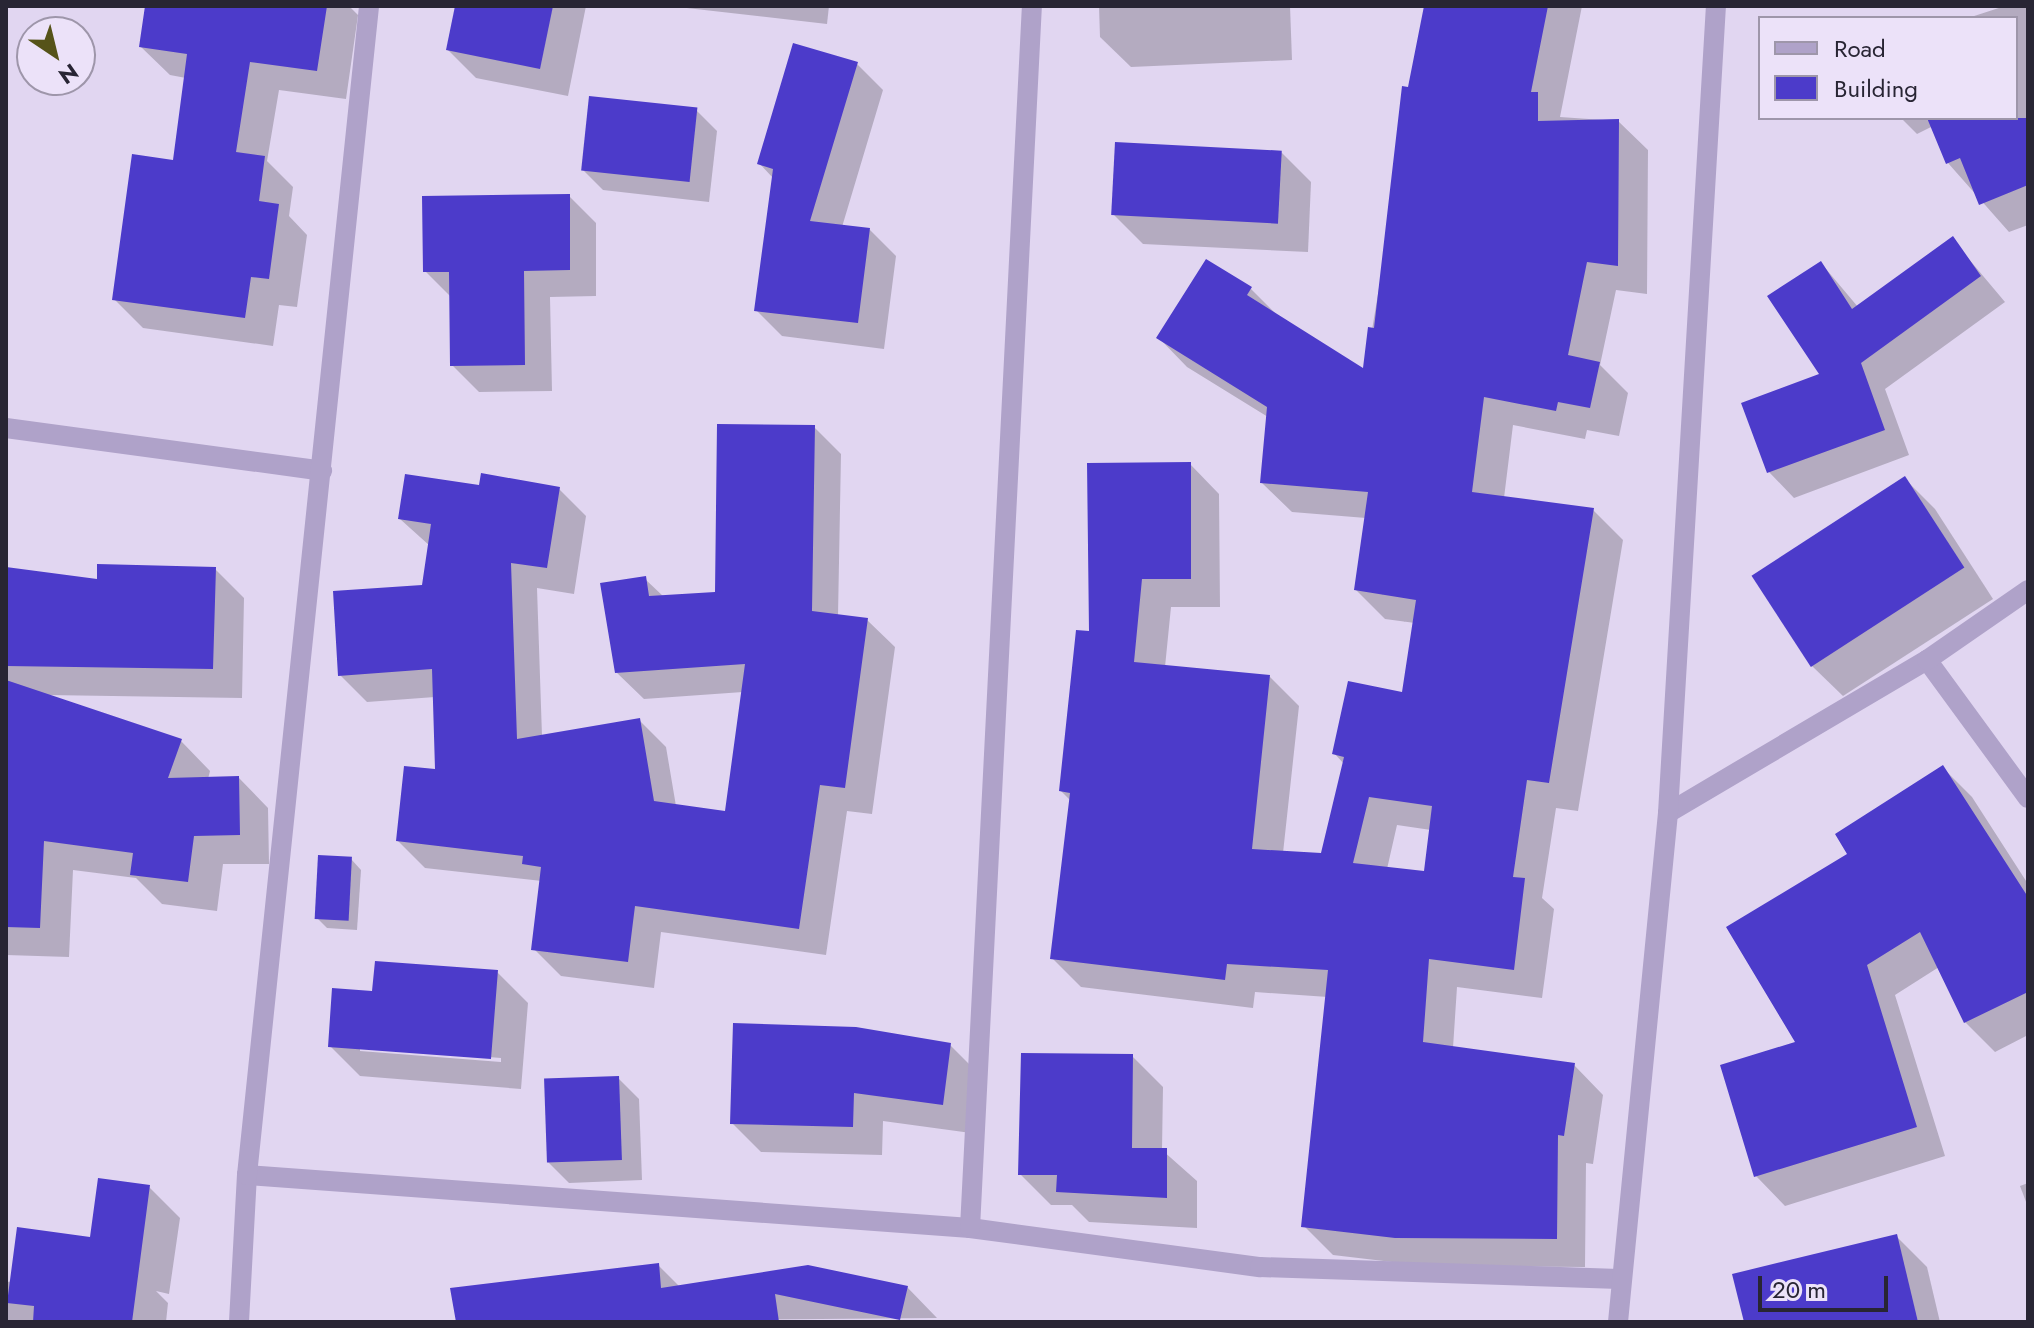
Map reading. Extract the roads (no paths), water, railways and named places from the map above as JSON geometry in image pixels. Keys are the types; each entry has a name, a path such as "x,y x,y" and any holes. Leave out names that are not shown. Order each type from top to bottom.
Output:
{"street":[{"path":"239,1322 247,1175 369,6"},
{"path":"970,1228 1032,6"},
{"path":"1618,1322 1619,1279 1668,813 1716,6"},
{"path":"6,428 322,471"},
{"path":"1668,813 1927,660 2028,590"},
{"path":"1927,660 2028,798"},
{"path":"247,1175 970,1228 1260,1267 1619,1279"}]}
